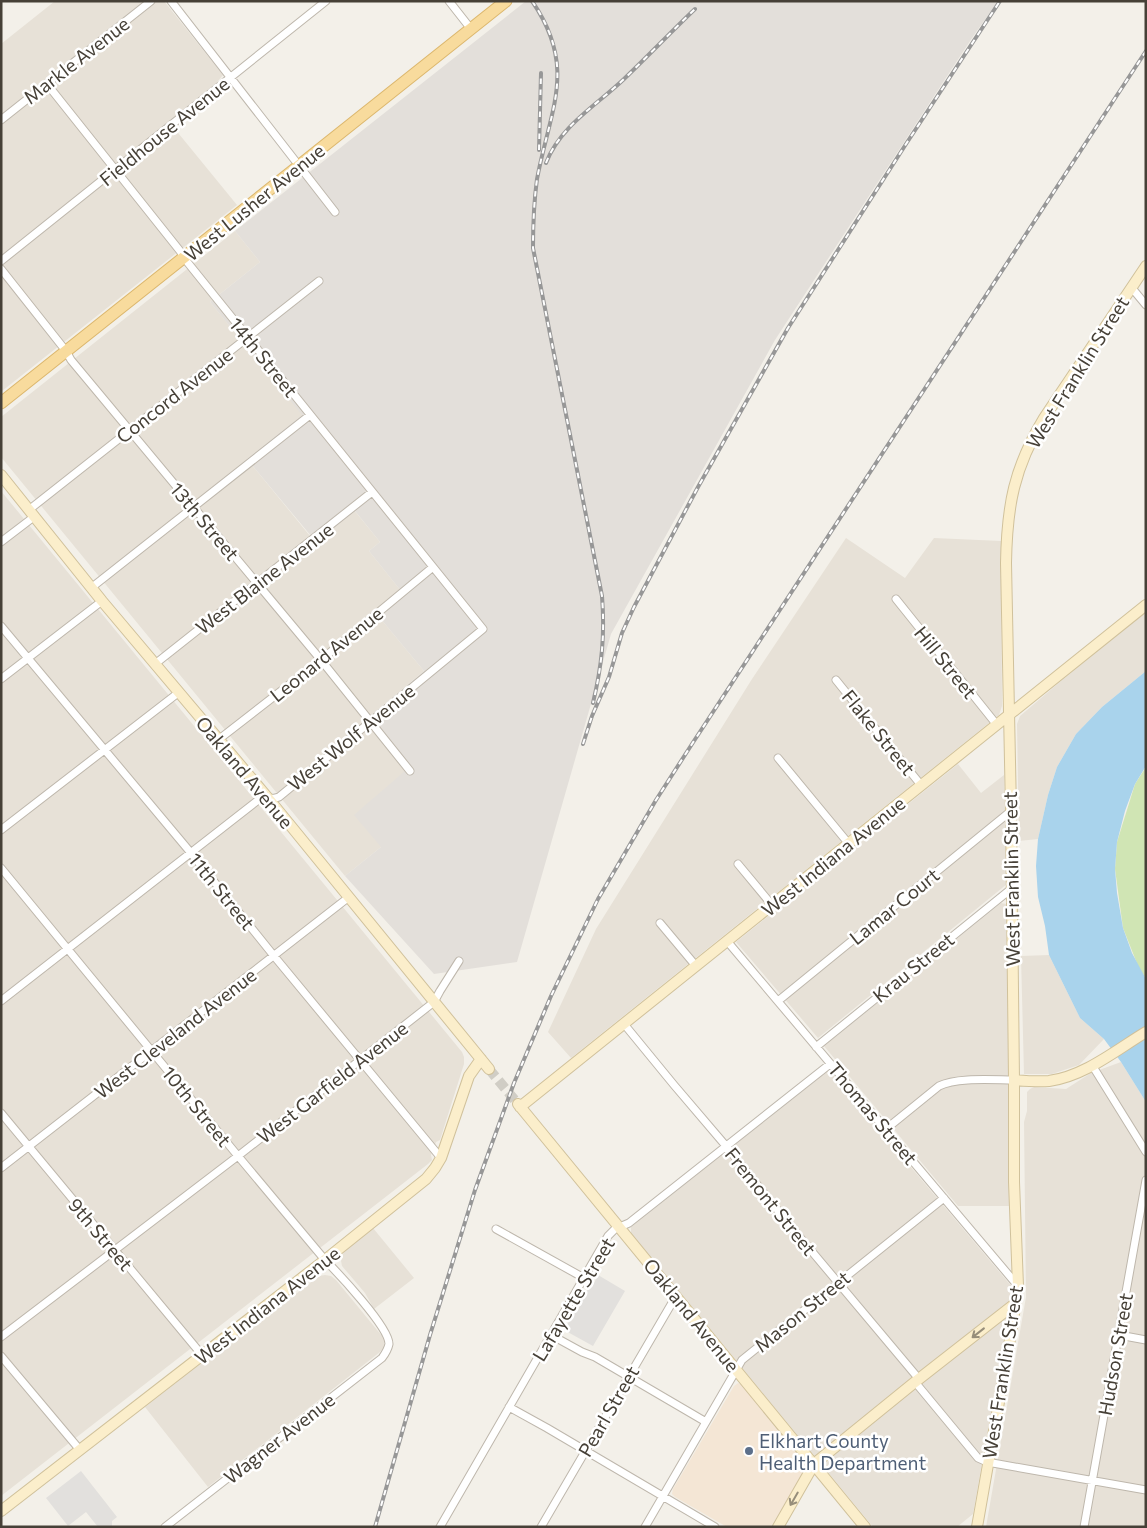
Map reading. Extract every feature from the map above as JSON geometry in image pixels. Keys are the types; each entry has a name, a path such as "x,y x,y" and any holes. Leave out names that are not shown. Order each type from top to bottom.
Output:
{"main road":[{"name":"West Lusher Avenue","path":"1,403 506,1"}],"street":[{"name":"Markle Avenue","path":"1,120 151,1"},
{"path":"171,1 335,212"},
{"name":"Fieldhouse Avenue","path":"1,261 326,1"},
{"path":"449,1 471,29"},
{"name":"14th Street","path":"47,84 247,337 483,629"},
{"name":"West Franklin Street","path":"978,1523 1018,1286 1014,1182 1011,811 1008,715 1006,535 1009,510 1014,483 1030,442 1044,418 1146,266"},
{"name":"13th Street","path":"1,269 66,351 71,360 321,660 410,771"},
{"name":"Concord Avenue","path":"1,542 32,513 130,430 319,281"},
{"path":"1131,287 1146,305"},
{"path":"91,588 310,415"},
{"name":"Oakland Avenue","path":"1,475 91,588 268,798 489,1069"},
{"name":"West Blaine Avenue","path":"155,664 372,492"},
{"name":"Leonard Avenue","path":"218,740 321,660 433,567"},
{"name":"Hill Street","path":"896,598 997,725"},
{"path":"1,679 102,601"},
{"name":"West Indiana Avenue","path":"519,1106 1146,605"},
{"name":"11th Street","path":"1,626 191,853 441,1158"},
{"name":"West Wolf Avenue","path":"1,1001 257,801 279,797 483,629"},
{"name":"Flake Street","path":"836,680 921,785"},
{"path":"1,830 178,693"},
{"path":"778,758 849,844"},
{"name":"Lamar Court","path":"778,1001 1011,811"},
{"path":"738,864 772,905"},
{"name":"10th Street","path":"1,868 238,1156 325,1260 340,1275 379,1323 388,1337 389,1345"},
{"name":"Krau Street","path":"816,1047 1011,889"},
{"name":"West Cleveland Avenue","path":"1,1168 349,897"},
{"path":"660,923 696,966"},
{"name":"Thomas Street","path":"727,941 1018,1286"},
{"name":"West Garfield Avenue","path":"1,1337 238,1156 434,1002 459,961"},
{"name":"Fremont Street","path":"624,1024 838,1283 978,1458 987,1462 1146,1490"},
{"path":"886,1129 945,1083 959,1081 1040,1081 1060,1079 1096,1063 1146,1032"},
{"name":"West Indiana Avenue","path":"1,1511 420,1184 435,1168 441,1158 469,1076 481,1059"},
{"path":"1096,1063 1146,1152"},
{"name":"Lafayette Street","path":"440,1527 608,1236 615,1229 629,1223 830,1064"},
{"name":"Oakland Avenue","path":"519,1106 865,1527"},
{"name":"9th Street","path":"1,1113 202,1355"},
{"name":"Hudson Street","path":"1084,1527 1118,1335 1142,1222 1146,1180"},
{"name":"Mason Street","path":"645,1527 742,1360 944,1198"},
{"path":"496,1228 584,1278"},
{"name":"Pearl Street","path":"541,1527 676,1296"},
{"path":"778,1527 814,1464 1016,1303"},
{"path":"551,1335 628,1376 706,1422"},
{"path":"1118,1335 1146,1340"},
{"name":"Wagner Avenue","path":"165,1527 382,1358 389,1345"},
{"path":"1,1356 80,1450"},
{"path":"509,1407 715,1527"},
{"path":"968,1527 978,1523"}],"shaded area":[{"path":"55,1 164,1 223,75 208,93 170,123 237,205 2,391 1,44"},
{"path":"526,1 998,1 775,340 611,634 517,962 434,974 345,876 381,847 354,815 406,770 364,721 424,671 375,612 401,591 369,551 380,542 355,511 316,542 247,459 302,415 210,302 260,262 235,231"},
{"path":"235,231 260,262 210,302 303,415 247,459 315,542 354,510 380,542 369,551 401,591 375,612 424,671 364,721 406,770 381,847 345,876 1,457 1,417"},
{"path":"1,491 462,1052 464,1064 440,1140 436,1142 431,1155 432,1160 428,1164 1,1496"},
{"path":"846,538 905,578 934,538 1001,541 1002,706 999,715 571,1058 548,1032 596,929 752,679"},
{"path":"1146,612 1146,671 1102,707 1076,734 1057,767 1048,795 1038,839 1019,841 1017,724 1020,716"},
{"path":"958,764 981,793 1004,775 1007,884 818,1038 736,942"},
{"path":"1001,903 1006,904 1011,1206 958,1206 824,1046"},
{"path":"1049,955 1080,1018 1104,1039 1079,1065 1052,1074 1024,1074 1021,956"},
{"path":"1121,1062 1146,1102 1146,1527 986,1527 1026,1297 1024,1122 1027,1111 1027,1092 1034,1087 1066,1089 1091,1073"},
{"path":"829,1070 1013,1288 973,1514 957,1527 873,1527 631,1233 631,1227"},
{"path":"373,1228 414,1278 374,1309 365,1293 342,1266 341,1261 344,1251"},
{"path":"598,1275 625,1291 593,1346 564,1330"},
{"path":"319,1276 331,1276 336,1280 382,1336 384,1347 208,1487 145,1407 270,1309 292,1297"},
{"path":"738,1383 742,1385 807,1464 771,1527 727,1527 672,1494 673,1489 734,1386"},
{"path":"81,1471 117,1517 112,1521 112,1527 98,1527 86,1512 68,1526 46,1498"}],"green space":[{"path":"1146,767 1146,979 1138,966 1123,928 1115,869 1117,842 1135,784"}],"water":[{"path":"1146,671 1146,766 1135,784 1125,811 1117,842 1115,869 1123,928 1132,953 1146,979 1146,1102 1104,1039 1080,1018 1049,955 1038,897 1036,866 1038,839 1048,795 1057,767 1076,734 1102,707"}],"tunnel":[{"path":"489,1069 518,1104"}],"railway":[{"path":"532,1 546,25 554,47 557,68 557,89 537,179 533,248 602,596 602,650 593,703"},
{"path":"583,744 592,716 609,677 622,633 698,487 788,328 1000,1"},
{"path":"546,163 552,150 570,127 624,79 695,9"},
{"path":"375,1527 430,1335 475,1190 514,1083 551,996 598,899 656,800 692,744 1146,51"},
{"path":"539,150 541,73"}],"place":[{"name":"Elkhart County Health Department","path":"749,1451"}]}
